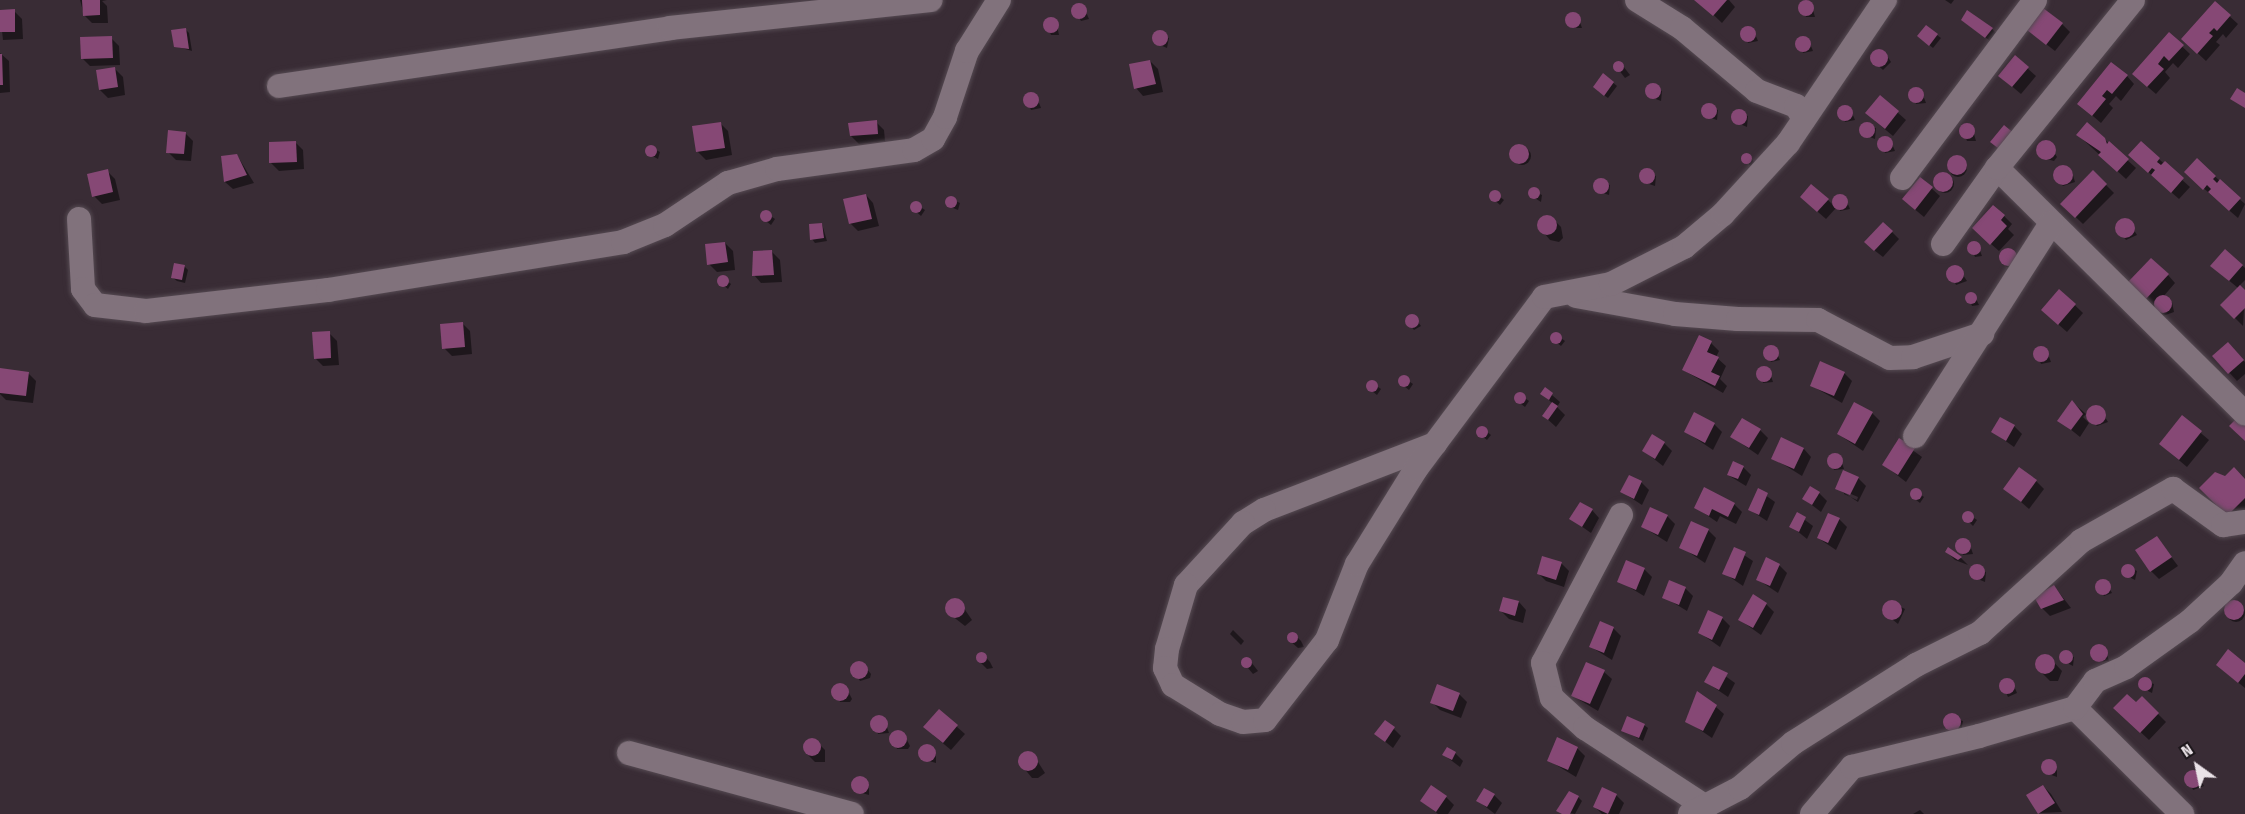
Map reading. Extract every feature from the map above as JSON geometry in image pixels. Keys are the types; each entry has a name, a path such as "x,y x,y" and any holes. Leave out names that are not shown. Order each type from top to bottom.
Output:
{"street":[{"path":"279,86 670,28 932,0"},
{"path":"79,219 83,288 95,304 146,311 328,290 623,242 665,225 728,183 777,169 914,150 933,139 945,117 967,51 999,0"},
{"path":"1637,0 1682,28 1757,91 1796,106 1804,119"},
{"path":"1902,178 2035,0"},
{"path":"1943,244 1997,168 2133,0"},
{"path":"1435,444 1264,510 1243,523 1186,585 1167,649 1165,668 1173,684 1220,714 1243,722 1265,720 1327,640 1357,564 1435,444 1544,297 1611,285 1684,247 1757,179 1804,119 1882,1"},
{"path":"1997,168 2245,413"},
{"path":"1915,436 2052,223"},
{"path":"1564,294 1675,314 1738,319 1818,320 1890,357 1913,357 1982,334"},
{"path":"1621,515 1543,663 1552,698 1585,728 1698,811 1740,788 1793,743 1916,665 1980,633 2081,540 2173,489 2223,525 2245,522"},
{"path":"1812,814 1852,767 1979,736 2075,708 2096,681 2126,667 2190,621 2230,583 2245,563"},
{"path":"2075,708 2182,814"},
{"path":"629,753 852,814"}],"building":[{"path":"82,0 100,0 100,15 83,16"},
{"path":"1694,0 1727,0 1713,16"},
{"path":"1803,0 1809,0 1814,8 1812,14 1803,16 1798,11 1798,5"},
{"path":"2215,1 2231,15 2217,31 2214,28 2209,33 2213,36 2197,54 2181,39"},
{"path":"1076,3 1082,3 1087,11 1085,17 1076,19 1071,14 1071,8"},
{"path":"2043,8 2063,23 2046,45 2027,30"},
{"path":"15,9 15,32 0,32 0,10"},
{"path":"1967,10 1993,28 1985,38 1961,20"},
{"path":"1570,12 1576,12 1581,20 1579,26 1570,28 1565,23 1565,17"},
{"path":"1048,17 1054,17 1059,25 1057,31 1048,33 1043,28 1043,22"},
{"path":"1926,25 1938,34 1929,46 1917,36"},
{"path":"1745,26 1751,26 1756,34 1754,40 1745,42 1740,37 1740,31"},
{"path":"186,28 189,49 174,47 171,30"},
{"path":"1157,30 1163,30 1168,38 1166,44 1157,46 1152,41 1152,35"},
{"path":"2169,32 2184,45 2169,61 2164,56 2158,64 2164,69 2147,87 2132,74"},
{"path":"112,36 113,58 81,59 80,37"},
{"path":"1800,36 1806,36 1811,44 1809,50 1800,52 1795,47 1795,41"},
{"path":"1875,49 1883,49 1888,54 1886,65 1875,67 1870,62 1870,54"},
{"path":"0,54 2,54 3,85 0,85"},
{"path":"2015,55 2029,67 2012,87 1998,76"},
{"path":"1150,60 1156,84 1134,89 1129,64"},
{"path":"1618,60 1624,66 1618,72 1612,66"},
{"path":"2111,62 2128,75 2112,94 2107,90 2102,96 2106,99 2092,116 2077,104"},
{"path":"115,67 118,87 99,90 96,70"},
{"path":"1603,73 1614,82 1604,96 1593,87"},
{"path":"1650,83 1656,83 1661,91 1659,97 1650,99 1645,94 1645,88"},
{"path":"1913,87 1919,87 1924,95 1922,101 1913,103 1908,98 1908,92"},
{"path":"2237,88 2245,93 2245,108 2230,99"},
{"path":"1028,92 1034,92 1039,100 1037,106 1028,108 1023,103 1023,97"},
{"path":"1880,95 1899,111 1885,129 1865,113"},
{"path":"1706,103 1712,103 1717,111 1715,117 1706,119 1701,114 1701,108"},
{"path":"1842,105 1848,105 1853,113 1851,119 1842,121 1837,116 1837,110"},
{"path":"1736,109 1742,109 1747,117 1745,123 1736,125 1731,120 1731,114"},
{"path":"877,120 878,134 850,136 848,123"},
{"path":"721,122 725,148 696,152 692,126"},
{"path":"1864,122 1870,122 1875,130 1873,136 1864,138 1859,133 1859,127"},
{"path":"2087,122 2105,138 2107,144 2109,141 2129,159 2117,172 2098,155 2101,152 2076,135"},
{"path":"1964,123 1970,123 1975,131 1973,137 1964,139 1959,134 1959,128"},
{"path":"2004,125 2016,135 2003,152 1990,142"},
{"path":"168,130 186,132 184,154 166,153"},
{"path":"1882,136 1888,136 1893,144 1891,150 1882,152 1877,147 1877,141"},
{"path":"2046,140 2053,143 2056,150 2053,157 2046,160 2039,157 2036,150 2039,143"},
{"path":"296,141 297,162 269,163 269,142"},
{"path":"2141,141 2160,158 2157,162 2161,165 2165,161 2184,178 2171,193 2151,175 2155,170 2152,168 2148,173 2128,155"},
{"path":"1519,144 1526,147 1529,154 1526,161 1519,164 1512,161 1509,154 1512,147"},
{"path":"653,145 656,146 656,156 649,157 646,156 645,149 646,146"},
{"path":"1746,152 1752,158 1746,164 1740,158"},
{"path":"237,154 247,175 224,182 221,156"},
{"path":"1957,155 1964,158 1967,165 1964,172 1957,175 1950,172 1947,165 1950,158"},
{"path":"2197,158 2216,176 2213,179 2217,183 2220,179 2241,198 2229,211 2208,192 2211,189 2207,185 2203,190 2184,172"},
{"path":"2063,165 2070,168 2073,175 2070,182 2063,185 2056,182 2053,175 2056,168"},
{"path":"1644,168 1650,168 1655,176 1653,182 1644,184 1639,179 1639,173"},
{"path":"108,169 113,192 92,197 87,174"},
{"path":"2093,170 2107,184 2075,218 2060,204"},
{"path":"1943,172 1950,175 1953,182 1950,189 1943,192 1936,189 1933,182 1936,175"},
{"path":"1920,177 1933,187 1915,210 1902,199"},
{"path":"1598,178 1604,178 1609,186 1607,192 1598,194 1593,189 1593,183"},
{"path":"1811,184 1829,199 1817,212 1800,197"},
{"path":"1536,187 1539,188 1539,198 1532,199 1529,198 1528,191 1529,188"},
{"path":"1497,190 1500,191 1500,201 1493,202 1490,201 1489,194 1490,191"},
{"path":"866,194 872,219 849,224 843,199"},
{"path":"1837,194 1843,194 1848,202 1846,208 1837,210 1832,205 1832,199"},
{"path":"953,196 956,197 956,207 949,208 946,207 945,200 946,197"},
{"path":"918,201 921,202 921,212 914,213 911,212 910,205 911,202"},
{"path":"1993,205 2005,215 2001,220 2007,226 1990,245 1972,228"},
{"path":"768,210 771,211 771,221 764,222 761,221 760,214 761,211"},
{"path":"1547,215 1554,218 1557,225 1554,232 1547,235 1540,232 1537,225 1540,218"},
{"path":"2125,218 2132,221 2135,228 2132,235 2125,238 2118,235 2115,228 2118,221"},
{"path":"1883,222 1893,231 1874,251 1864,242"},
{"path":"822,223 824,238 810,240 809,224"},
{"path":"1971,241 1977,241 1981,248 1977,255 1971,255 1967,251 1967,245"},
{"path":"725,242 728,262 707,265 705,244"},
{"path":"2008,248 2014,251 2017,257 2014,263 2008,266 2002,263 1999,257 2002,251"},
{"path":"2225,249 2243,265 2229,281 2210,266"},
{"path":"772,250 774,275 752,276 753,251"},
{"path":"2151,258 2169,274 2146,299 2128,282"},
{"path":"174,263 185,265 182,280 171,278"},
{"path":"1951,265 1959,265 1964,270 1962,281 1951,283 1946,278 1946,270"},
{"path":"725,275 728,276 728,286 721,287 718,286 717,279 718,276"},
{"path":"2240,285 2245,290 2245,308 2234,319 2220,305"},
{"path":"2059,289 2076,304 2058,325 2041,310"},
{"path":"1973,292 1977,298 1973,304 1969,304 1965,296"},
{"path":"2159,295 2167,295 2172,300 2170,311 2159,313 2154,308 2154,300"},
{"path":"1409,314 1415,314 1419,321 1415,328 1409,328 1405,324 1405,318"},
{"path":"463,322 465,347 442,349 440,324"},
{"path":"330,331 331,358 314,359 312,332"},
{"path":"1558,332 1561,333 1561,343 1554,344 1551,343 1550,336 1551,333"},
{"path":"1699,335 1712,341 1707,352 1719,357 1711,372 1720,376 1715,386 1682,370"},
{"path":"2228,342 2244,360 2228,374 2212,356"},
{"path":"1771,345 1779,353 1771,361 1763,353"},
{"path":"2038,346 2044,346 2049,354 2047,360 2038,362 2033,357 2033,351"},
{"path":"1820,361 1845,372 1834,396 1810,386"},
{"path":"1761,366 1767,366 1772,374 1770,380 1761,382 1756,377 1756,371"},
{"path":"0,368 29,372 26,396 0,393"},
{"path":"1406,375 1409,376 1409,386 1402,387 1399,386 1398,379 1399,376"},
{"path":"1374,380 1377,381 1377,391 1370,392 1367,391 1366,384 1367,381"},
{"path":"1545,387 1553,393 1549,400 1540,394"},
{"path":"1522,392 1525,393 1525,403 1518,404 1515,403 1514,396 1515,393"},
{"path":"2072,400 2083,414 2071,430 2057,421"},
{"path":"1552,402 1558,406 1548,420 1542,416"},
{"path":"1854,402 1873,412 1855,444 1837,434"},
{"path":"2096,405 2103,408 2106,415 2103,422 2096,425 2089,422 2086,415 2089,408"},
{"path":"1694,412 1715,423 1705,443 1684,432"},
{"path":"2241,414 2245,417 2245,441 2229,426"},
{"path":"2182,415 2202,431 2179,460 2159,444"},
{"path":"2000,417 2015,425 2006,441 1991,432"},
{"path":"1742,418 1761,429 1749,448 1730,437"},
{"path":"1484,426 1487,427 1487,437 1480,438 1477,437 1476,430 1477,427"},
{"path":"1652,434 1665,442 1655,459 1642,451"},
{"path":"1781,437 1804,448 1794,469 1771,459"},
{"path":"1899,438 1915,448 1898,475 1882,465"},
{"path":"1832,453 1838,453 1843,461 1841,467 1832,469 1827,464 1827,458"},
{"path":"1733,461 1744,466 1738,479 1727,475"},
{"path":"2019,467 2037,480 2021,502 2003,489"},
{"path":"2234,467 2245,479 2245,498 2227,516 2199,488 2215,472 2225,476"},
{"path":"1843,470 1859,477 1850,495 1835,489"},
{"path":"1629,475 1642,481 1634,499 1620,492"},
{"path":"1810,486 1820,492 1812,505 1802,499"},
{"path":"1704,487 1735,503 1728,517 1712,509 1709,516 1694,508"},
{"path":"1758,488 1768,493 1759,515 1748,510"},
{"path":"1918,488 1921,489 1921,499 1914,500 1911,499 1910,492 1911,489"},
{"path":"1580,502 1593,509 1582,527 1569,519"},
{"path":"1650,507 1668,515 1658,535 1641,527"},
{"path":"1970,511 1973,512 1973,522 1966,523 1963,522 1962,515 1963,512"},
{"path":"1797,512 1806,517 1799,532 1789,527"},
{"path":"1828,513 1840,518 1828,543 1817,538"},
{"path":"1691,521 1709,529 1697,556 1679,548"},
{"path":"2157,536 2172,557 2150,572 2135,550"},
{"path":"1960,538 1966,538 1971,546 1969,552 1960,554 1955,549 1955,543"},
{"path":"1734,547 1746,552 1735,579 1722,574"},
{"path":"1948,547 1962,557 1958,560 1945,552"},
{"path":"1542,556 1562,562 1556,580 1537,574"},
{"path":"1766,557 1780,564 1770,586 1756,580"},
{"path":"1626,560 1645,568 1636,590 1617,582"},
{"path":"1974,564 1980,564 1985,572 1983,578 1974,580 1969,575 1969,569"},
{"path":"2125,564 2131,564 2135,571 2131,578 2125,578 2121,574 2121,568"},
{"path":"2103,579 2109,581 2111,587 2109,593 2103,595 2097,593 2095,587 2097,581"},
{"path":"1669,580 1686,587 1679,605 1662,598"},
{"path":"2054,585 2064,600 2041,609 2034,597"},
{"path":"1753,594 1767,603 1753,628 1738,620"},
{"path":"1503,597 1519,601 1515,616 1499,611"},
{"path":"951,598 959,598 965,604 965,612 959,618 951,618 945,612 945,604"},
{"path":"1892,600 1899,603 1902,610 1899,617 1892,620 1885,617 1882,610 1885,603"},
{"path":"2234,600 2241,603 2244,610 2241,617 2234,620 2227,617 2224,610 2227,603"},
{"path":"1708,610 1723,617 1712,640 1698,633"},
{"path":"1600,621 1614,627 1604,653 1589,647"},
{"path":"1292,631 1298,637 1292,643 1286,637"},
{"path":"2099,644 2105,647 2108,653 2105,659 2099,662 2093,659 2090,653 2093,647"},
{"path":"2228,649 2245,663 2245,674 2238,683 2216,665"},
{"path":"2063,650 2069,650 2073,657 2069,664 2063,664 2059,660 2059,654"},
{"path":"981,651 987,657 981,663 975,657"},
{"path":"2045,654 2052,657 2055,664 2052,671 2045,674 2038,671 2035,664 2038,657"},
{"path":"1246,656 1252,662 1246,668 1240,662"},
{"path":"859,661 865,664 868,670 865,676 859,679 853,676 850,670 853,664"},
{"path":"1586,662 1605,670 1590,704 1571,696"},
{"path":"1713,666 1728,673 1719,690 1704,682"},
{"path":"2142,677 2148,677 2152,684 2148,691 2142,691 2138,687 2138,681"},
{"path":"2004,678 2010,678 2015,686 2013,692 2004,694 1999,689 1999,683"},
{"path":"840,683 846,686 849,692 846,698 840,701 834,698 831,692 834,686"},
{"path":"1437,684 1460,693 1453,711 1430,703"},
{"path":"1697,691 1717,705 1703,731 1685,722"},
{"path":"2127,694 2136,702 2142,696 2159,713 2140,733 2113,708"},
{"path":"939,709 958,725 943,743 923,727"},
{"path":"1952,713 1958,716 1961,722 1958,728 1952,731 1946,728 1943,722 1946,716"},
{"path":"879,715 885,718 888,724 885,730 879,733 873,730 870,724 873,718"},
{"path":"1627,716 1645,724 1639,738 1621,731"},
{"path":"1385,720 1395,727 1385,742 1374,734"},
{"path":"898,730 904,733 907,739 904,745 898,748 892,745 889,739 892,733"},
{"path":"1557,737 1578,747 1568,770 1547,761"},
{"path":"812,738 818,741 821,747 818,753 812,756 806,753 803,747 806,741"},
{"path":"927,744 933,747 936,753 933,759 927,762 921,759 918,753 921,747"},
{"path":"1447,747 1456,752 1452,760 1442,755"},
{"path":"1024,751 1032,751 1038,757 1038,765 1032,771 1024,771 1018,765 1018,757"},
{"path":"2046,759 2052,759 2057,767 2055,773 2046,775 2041,770 2041,764"},
{"path":"2189,770 2197,770 2202,775 2200,786 2189,788 2184,783 2184,775"},
{"path":"860,776 866,779 869,785 866,791 860,794 854,791 851,785 854,779"},
{"path":"1431,785 1447,796 1436,812 1420,801"},
{"path":"2043,785 2055,803 2038,814 2026,795"},
{"path":"1602,787 1617,794 1608,814 1593,807"},
{"path":"1484,788 1495,794 1487,807 1476,801"},
{"path":"1569,791 1579,796 1570,814 1562,814 1556,811"}]}
